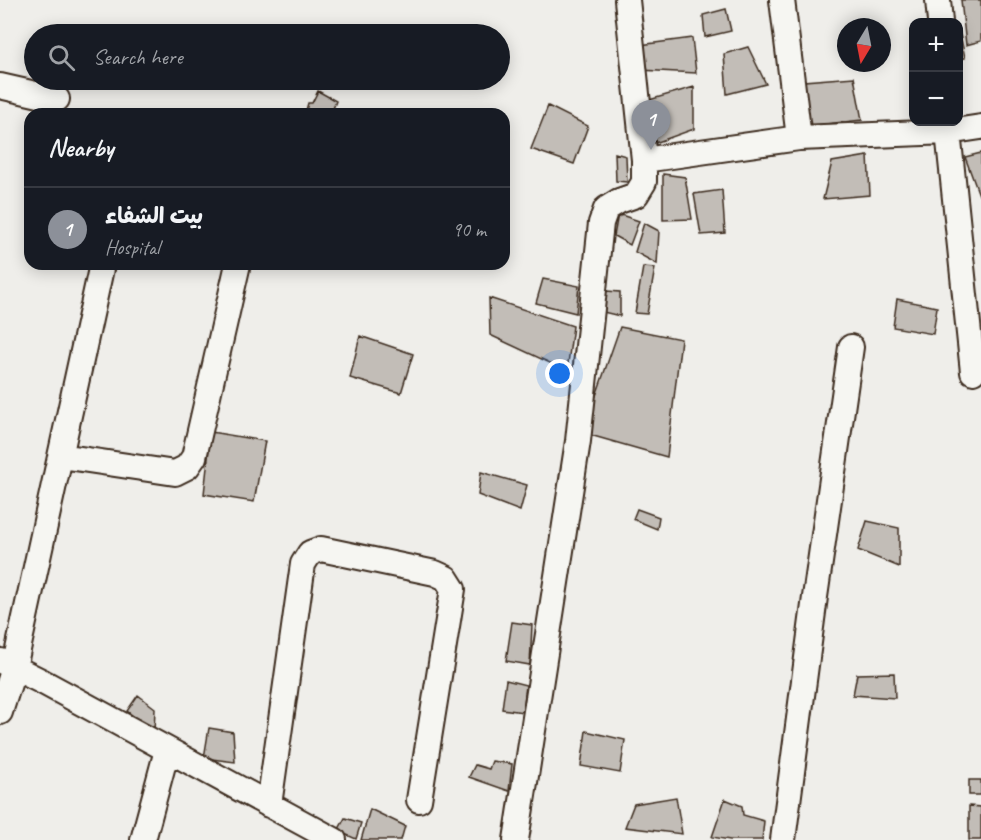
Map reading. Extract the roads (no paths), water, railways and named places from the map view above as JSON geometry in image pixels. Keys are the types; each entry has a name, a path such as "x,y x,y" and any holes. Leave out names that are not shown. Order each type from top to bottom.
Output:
{"street":[{"path":"516,840 578,441 601,223 606,209 636,195 644,182 644,160 627,0"},
{"path":"782,0 799,138"},
{"path":"938,0 940,18"},
{"path":"0,86 57,99"},
{"path":"644,160 799,138 947,127 981,127"},
{"path":"947,127 973,277 973,372"},
{"path":"0,712 7,664 61,456 101,270"},
{"path":"61,456 175,473 187,467 194,457 237,270"},
{"path":"783,840 851,347"},
{"path":"269,805 303,564 310,553 321,549 435,573 446,578 453,589 419,800"},
{"path":"7,664 334,840"},
{"path":"143,840 167,750"}],"place":[{"name":"بيت الشفاء","path":"651,150"}]}
